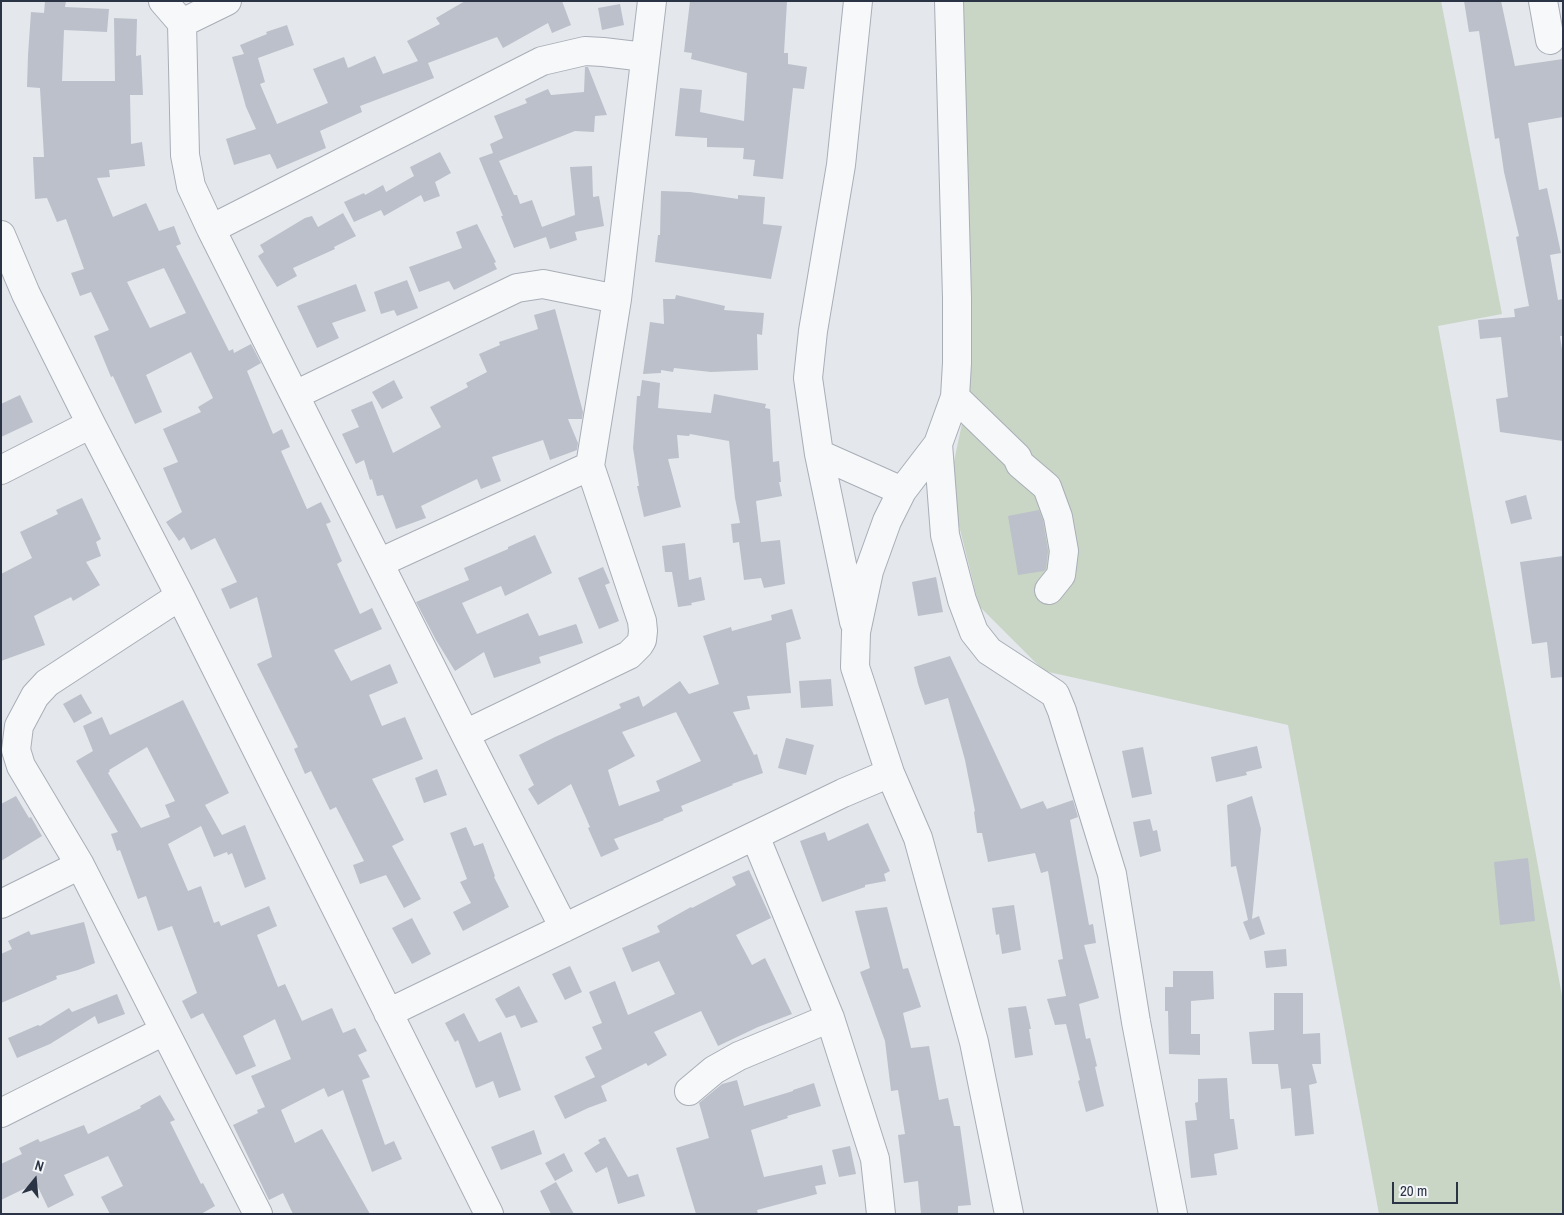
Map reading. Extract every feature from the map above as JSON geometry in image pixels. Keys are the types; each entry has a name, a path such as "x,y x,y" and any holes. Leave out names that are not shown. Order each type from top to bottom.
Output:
{"street":[{"path":"163,1 182,23 185,155 191,186 564,928"},
{"path":"182,23 227,1"},
{"path":"465,734 630,655 640,646 643,631 642,621 590,466 617,299 652,1"},
{"path":"856,632 819,454 808,378 813,331 841,165 858,1"},
{"path":"948,1 957,298 955,397 938,444 902,491 887,521 869,571 856,632 855,667 890,773 918,838 974,1042 1009,1214"},
{"path":"1543,1 1550,40"},
{"path":"211,229 542,62 585,51 645,57"},
{"path":"1,236 26,294 180,596 489,1214"},
{"path":"295,395 517,288 543,284 617,299"},
{"path":"955,397 1017,457 1020,464 1047,487 1058,517 1064,551 1061,575 1049,590"},
{"path":"1,470 91,424"},
{"path":"938,444 945,535 962,600 974,632 989,651 1056,694 1062,710 1112,874 1136,1022 1173,1214"},
{"path":"819,454 902,491"},
{"path":"379,563 590,466"},
{"path":"180,596 46,684 10,728 21,766 80,865 164,1031 252,1212"},
{"path":"388,1013 843,792 890,773"},
{"path":"755,836 830,1018 875,1159 881,1214"},
{"path":"1,904 80,865"},
{"path":"689,1091 714,1070 739,1056 830,1018"},
{"path":"1,1113 164,1031"}],"green space":[{"path":"956,1 1441,1 1502,314 1438,326 1563,1001 1563,1214 1379,1214 1288,725 1044,671 979,606 949,485 971,381"}],"building":[{"path":"45,1 66,1 65,7 109,9 107,32 64,30 62,81 115,81 114,18 137,19 136,56 141,55 143,95 130,95 131,144 142,142 145,166 109,170 110,177 97,178 113,217 146,203 159,231 174,226 181,244 176,246 229,351 233,349 234,353 251,344 261,363 247,371 273,434 282,429 290,447 281,451 307,509 321,502 331,522 326,524 342,561 337,564 360,614 372,608 382,629 334,650 351,681 390,664 398,683 369,695 382,726 405,717 423,759 372,779 404,840 392,846 421,899 404,908 386,875 360,884 353,865 364,861 336,807 330,810 311,771 305,774 294,749 298,747 257,664 272,657 257,597 230,609 221,589 237,582 215,538 191,550 184,537 179,541 166,522 182,512 163,468 178,462 163,429 201,412 198,407 213,398 191,352 146,375 162,412 135,424 113,376 111,377 94,336 109,330 91,292 80,296 71,273 84,269 66,219 57,222 47,198 35,199 33,157 44,157 40,88 27,87 28,55 31,12 44,13","holes":["164,268 186,313 150,328 127,282"]},
{"path":"465,1 562,1 571,25 552,33 548,23 503,48 497,37 428,63 434,78 360,106 362,112 320,131 326,148 277,169 270,154 234,165 226,139 256,129 246,107 232,57 244,54 240,45 267,34 266,32 287,25 294,45 258,58 265,82 260,84 277,124 328,103 313,69 344,57 348,68 375,56 383,74 418,61 407,41 440,24 436,18"},
{"path":"690,1 787,1 784,53 788,53 788,64 807,67 804,89 793,88 783,179 753,176 755,160 743,159 744,148 707,147 707,138 675,136 680,88 702,90 700,112 744,121 747,73 691,59 692,53 684,52"},
{"path":"1464,1 1501,1 1515,66 1563,59 1563,117 1528,123 1539,190 1547,188 1561,253 1550,255 1558,300 1563,299 1563,336 1560,336 1563,356 1563,441 1500,432 1496,399 1508,397 1501,337 1480,339 1478,320 1515,317 1514,309 1529,306 1516,237 1519,236 1504,172 1499,138 1495,139 1479,31 1469,32"},
{"path":"620,4 624,25 602,30 598,8"},
{"path":"585,67 588,67 607,115 595,116 594,132 575,131 499,161 520,204 532,200 542,227 575,215 570,167 592,166 593,197 599,196 604,226 575,232 577,240 550,249 546,237 514,248 479,158 493,153 490,144 503,138 494,116 527,103 525,99 548,89 551,95 584,92"},
{"path":"440,152 451,173 435,182 440,196 424,202 421,195 384,216 381,210 354,222 344,202 364,193 365,195 383,185 386,192 414,176 410,167"},
{"path":"661,191 690,192 738,199 738,195 765,197 763,224 782,226 771,279 655,262 658,235 660,235"},
{"path":"343,213 356,236 334,247 335,249 293,268 297,276 277,287 258,256 264,252 260,245 305,218 312,216 318,227"},
{"path":"477,224 496,262 494,263 497,269 454,290 449,281 419,292 409,267 462,248 456,232"},
{"path":"407,280 418,308 397,316 394,310 381,314 374,292"},
{"path":"356,284 366,311 332,323 339,338 317,348 297,306"},
{"path":"676,295 725,306 724,310 764,313 762,335 757,334 758,370 711,372 674,368 673,372 661,370 661,373 643,374 650,322 664,324 663,299 675,299"},
{"path":"555,309 583,412 582,419 568,419 578,443 577,450 550,460 543,440 492,457 501,481 481,489 477,479 421,506 426,518 396,529 383,495 377,496 364,460 356,464 342,434 359,427 351,410 372,401 393,453 441,427 430,407 468,387 466,383 487,372 479,354 500,345 499,342 538,329 534,315"},
{"path":"394,380 403,398 382,409 372,392"},
{"path":"642,380 660,383 658,408 711,413 714,394 766,404 765,408 770,409 773,462 779,461 781,482 779,482 782,496 756,501 761,542 780,540 785,584 764,588 761,578 744,580 739,542 733,543 731,524 740,523 735,498 729,441 690,434 689,436 677,435 679,458 668,459 681,507 644,517 637,486 639,486 633,448 637,396 640,396"},
{"path":"20,395 33,422 1,437 1,404"},
{"path":"1526,495 1532,519 1511,524 1505,501"},
{"path":"82,498 101,539 96,542 101,556 86,562 100,585 73,601 71,597 34,616 45,645 1,661 1,574 32,558 20,532 58,514 56,510"},
{"path":"1039,510 1043,521 1048,551 1046,569 1044,571 1018,575 1008,516"},
{"path":"535,535 552,573 505,596 501,586 462,603 477,634 528,613 539,636 576,624 583,643 539,657 541,663 494,678 484,652 455,671 416,602 469,580 464,568"},
{"path":"685,543 689,580 701,577 705,600 691,603 692,605 678,607 672,572 665,572 662,546"},
{"path":"1563,556 1563,677 1551,678 1547,642 1532,644 1520,562"},
{"path":"603,567 610,583 605,585 619,621 599,629 578,578"},
{"path":"936,577 943,612 918,616 912,582"},
{"path":"792,609 801,639 786,643 791,693 747,696 750,709 733,712 754,755 757,754 763,773 681,806 683,811 614,839 619,849 601,857 571,784 538,805 528,789 534,785 519,755 621,708 619,704 639,696 643,707 680,681 689,694 719,684 703,636 731,627 732,631 772,620 771,615","holes":["676,712 701,761 656,781 660,791 619,806 608,770 635,756 622,732"]},
{"path":"950,656 1021,809 1043,801 1047,809 1073,800 1078,817 1070,820 1089,925 1093,924 1096,943 1084,945 1099,998 1079,1004 1086,1039 1090,1038 1097,1066 1095,1067 1104,1106 1086,1112 1066,1024 1055,1025 1047,999 1066,996 1058,960 1063,959 1048,871 1041,873 1035,853 988,862 982,833 977,833 975,811 965,760 948,698 925,705 918,684 914,667"},
{"path":"831,679 833,706 801,708 799,681"},
{"path":"81,694 92,713 74,723 63,704"},
{"path":"183,700 229,793 205,805 222,835 245,825 266,879 245,888 232,853 228,855 227,852 214,857 201,826 168,844 188,891 201,886 214,923 219,921 221,926 269,906 277,926 257,935 278,987 285,984 302,1021 332,1008 343,1033 355,1028 367,1051 358,1055 370,1077 362,1080 385,1145 394,1141 402,1159 372,1172 343,1090 328,1097 324,1088 281,1110 295,1143 322,1129 370,1214 293,1214 283,1193 269,1200 233,1125 258,1113 257,1110 265,1107 251,1076 291,1059 275,1019 243,1036 256,1066 236,1075 203,1013 191,1019 182,1001 197,993 172,926 158,931 146,896 138,899 120,850 117,851 111,834 118,832 76,761 93,751 83,726 102,717 110,735","holes":["147,747 175,801 165,805 170,817 141,828 108,773 109,770"]},
{"path":"786,738 814,745 806,775 778,768"},
{"path":"1257,746 1262,768 1246,772 1247,775 1216,782 1211,757"},
{"path":"1143,747 1152,794 1132,798 1122,751"},
{"path":"437,769 447,795 424,803 415,778"},
{"path":"16,796 42,836 1,861 1,804"},
{"path":"1252,796 1261,829 1252,919 1259,916 1265,934 1250,940 1243,922 1248,920 1236,866 1231,867 1227,805"},
{"path":"1150,819 1153,831 1157,830 1161,851 1140,857 1133,822"},
{"path":"868,823 890,871 884,874 886,881 865,885 865,887 822,902 800,841 825,832 828,841"},
{"path":"466,827 474,846 483,843 494,877 509,907 463,931 453,912 471,903 460,882 467,879 450,833"},
{"path":"1528,858 1535,921 1500,925 1494,862"},
{"path":"749,870 771,918 736,935 752,965 765,958 792,1014 758,1027 718,1046 701,1011 654,1032 667,1055 648,1066 646,1063 601,1086 607,1101 565,1119 554,1096 595,1077 585,1057 602,1049 592,1027 602,1023 589,992 615,981 628,1015 675,994 659,961 632,972 622,948 660,932 657,926 736,885 732,877"},
{"path":"1014,905 1021,950 1002,954 999,934 996,935 992,908"},
{"path":"887,907 903,969 908,968 921,1007 903,1013 911,1048 929,1046 939,1100 948,1098 954,1126 960,1126 971,1205 958,1206 958,1214 921,1214 918,1181 904,1183 898,1135 905,1134 898,1090 891,1091 885,1041 860,972 870,968 855,911"},
{"path":"412,918 431,954 412,964 392,928"},
{"path":"84,922 95,963 56,976 57,979 1,1003 1,954 12,949 8,941 29,931 31,935"},
{"path":"1286,949 1287,966 1266,968 1264,951"},
{"path":"570,966 582,992 565,1000 552,974"},
{"path":"1173,971 1213,971 1214,999 1191,1001 1191,1034 1200,1034 1200,1055 1169,1054 1168,1011 1165,1011 1165,987 1173,987"},
{"path":"519,986 538,1022 521,1028 515,1015 506,1018 495,999"},
{"path":"1274,993 1303,993 1303,1034 1320,1033 1321,1064 1312,1064 1317,1083 1309,1085 1314,1134 1295,1136 1291,1088 1281,1089 1278,1064 1252,1064 1249,1032 1274,1030"},
{"path":"117,994 125,1014 98,1024 95,1016 50,1044 17,1058 8,1038 38,1025 40,1026 69,1008 72,1012"},
{"path":"1026,1006 1031,1029 1029,1029 1033,1055 1015,1058 1008,1008"},
{"path":"464,1013 479,1042 501,1032 521,1090 499,1098 493,1081 476,1088 458,1040 455,1042 445,1023"},
{"path":"1227,1078 1230,1119 1234,1119 1238,1149 1214,1154 1217,1175 1191,1178 1185,1121 1197,1120 1195,1103 1198,1102 1198,1079"},
{"path":"737,1080 744,1106 814,1083 821,1106 787,1116 788,1118 751,1130 764,1177 822,1165 826,1184 815,1186 817,1194 757,1210 758,1214 696,1214 676,1148 709,1138 699,1103 722,1084"},
{"path":"160,1095 175,1120 170,1122 201,1184 203,1183 215,1206 201,1214 110,1214 101,1197 123,1186 108,1156 64,1175 74,1195 48,1208 36,1183 1,1200 1,1164 22,1154 19,1148 38,1139 40,1142 84,1125 88,1134 141,1108 140,1106"},
{"path":"534,1130 542,1154 501,1170 491,1147"},
{"path":"605,1137 628,1177 638,1174 645,1196 618,1204 607,1167 596,1173 584,1153 600,1143 598,1140"},
{"path":"850,1146 856,1174 839,1177 832,1150"},
{"path":"564,1153 573,1171 555,1181 545,1163"},
{"path":"556,1182 574,1214 551,1214 540,1191"}]}
